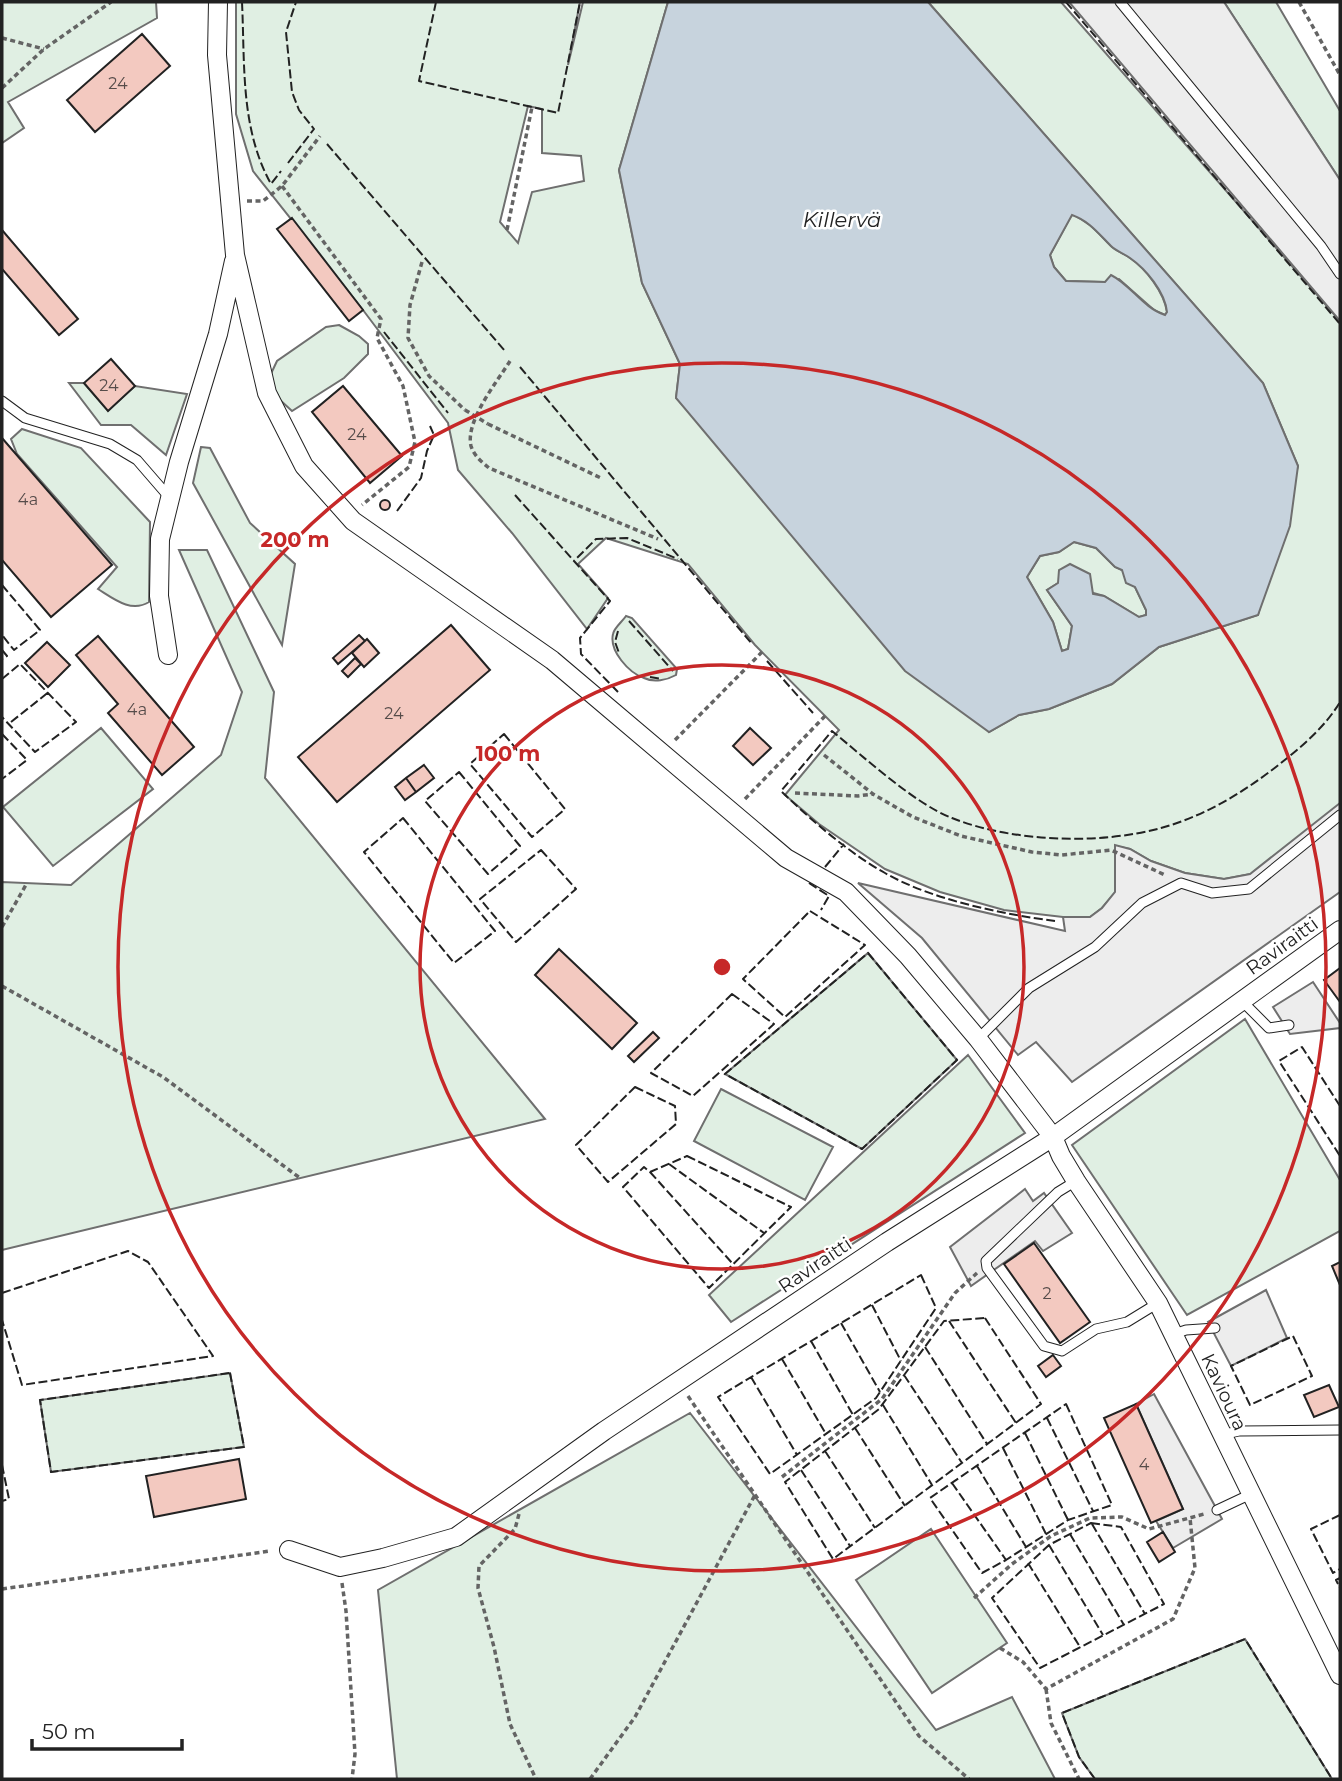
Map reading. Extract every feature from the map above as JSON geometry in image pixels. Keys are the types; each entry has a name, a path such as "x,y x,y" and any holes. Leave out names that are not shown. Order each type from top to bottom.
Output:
{"street":[{"path":"168,655 159,596 160,539 218,334 235,255 217,55 218,2"},
{"name":"Kavioura","path":"235,255 267,393 304,466 353,521 552,660 786,858 846,892 908,956 978,1039 1053,1137 1060,1156 1158,1303 1340,1675"},
{"name":"Raviraitti","path":"340,1567 456,1537 604,1430 887,1242 1053,1137 1340,930"},
{"path":"289,1550 340,1567"}],"lane":[{"path":"1120,2 1321,246 1340,274"},
{"path":"2,401 25,418 110,444 137,460 170,497"},
{"path":"978,1039 1029,988 1095,947 1142,903 1181,883 1212,893 1249,889 1340,815"},
{"path":"1242,1001 1269,1028 1289,1025"},
{"path":"1076,1181 1058,1192 986,1261 987,1268 1044,1346 1062,1351 1097,1329 1127,1322 1158,1303"},
{"path":"1174,1334 1186,1330 1215,1328"},
{"path":"1221,1435 1239,1431 1340,1430"},
{"path":"1217,1510 1251,1494"}],"path":[{"path":"2,88 44,49 111,2"},
{"path":"1299,2 1340,75"},
{"path":"2,38 44,49"},
{"path":"507,230 532,107"},
{"path":"230,201 263,201 282,187 320,136"},
{"path":"282,187 381,318 377,338 403,386 415,442 409,467 363,502 353,521"},
{"path":"422,262 410,305 408,338 429,376 465,410 488,424 601,478"},
{"path":"510,360 481,407 472,428 471,446 478,459 489,468 658,539"},
{"path":"662,754 762,652"},
{"path":"732,813 825,716"},
{"path":"824,755 873,794 913,817 961,836 1032,852 1062,855 1111,850 1181,883"},
{"path":"795,793 858,796 873,794"},
{"path":"2,927 27,883"},
{"path":"2,986 163,1077 300,1178"},
{"path":"782,1477 881,1399 955,1293 986,1261"},
{"path":"678,1381 919,1736 970,1779"},
{"path":"528,1486 514,1529 479,1566 478,1588 510,1724 536,1779"},
{"path":"590,1779 635,1717 756,1493"},
{"path":"974,1598 1012,1564 1051,1536 1090,1518 1122,1517 1149,1529 1217,1510"},
{"path":"1046,1689 1173,1619 1195,1568 1190,1518"},
{"path":"2,1590 255,1552 289,1550"},
{"path":"340,1567 346,1611 355,1754 352,1779"},
{"path":"1000,1648 1023,1662 1046,1689 1051,1723 1079,1779"}],"green space":[{"path":"2,2 156,2 157,18 8,102 24,128 2,143"},
{"path":"236,2 580,2 568,65 583,2 668,2 619,170 642,283 680,364 676,398 989,732 1019,715 1049,709 1112,684 1159,647 1258,615 1298,466 1263,383 928,2 1061,2 1340,321 1340,804 1251,874 1224,879 1185,873 1151,861 1130,849 1115,846 1116,892 1090,917 1063,917 1004,910 940,892 885,869 819,824 785,795 839,730 755,645 688,564 606,538 578,564 608,598 587,629 512,533 458,470 448,423 253,171 236,114","holes":["528,106 542,109 542,153 581,156 584,181 532,192 518,243 500,222"]},
{"path":"1224,2 1276,2 1340,111 1340,180"},
{"path":"1072,214 1089,224 1113,248 1142,268 1162,297 1167,312 1165,315 1154,310 1119,279 1105,282 1066,281 1054,267 1050,255"},
{"path":"339,325 368,344 368,354 344,378 292,411 279,399 268,380 277,361 326,327"},
{"path":"69,383 84,383 108,410 135,386 187,394 166,455 131,425 101,425"},
{"path":"22,429 81,448 150,522 149,602 129,605 98,589 117,567 17,454 11,439"},
{"path":"201,447 210,448 250,523 295,564 282,645 193,483"},
{"path":"1074,542 1096,548 1115,567 1122,570 1135,587 1146,615 1139,617 1104,596 1058,583 1047,590 1072,626 1068,649 1062,651 1053,622 1027,577 1040,556 1059,552"},
{"path":"179,550 207,550 274,692 265,778 545,1119 2,1250 2,882 71,885 221,755 242,692"},
{"path":"626,616 632,618 677,669 676,675 660,680 648,680 632,671 621,660 614,647 613,634"},
{"path":"101,728 153,789 53,866 3,807"},
{"path":"868,953 957,1060 862,1149 725,1074"},
{"path":"1245,1019 1340,1180 1340,1231 1187,1315 1072,1145"},
{"path":"968,1055 1025,1133 731,1322 709,1295"},
{"path":"721,1089 833,1147 805,1200 694,1141"},
{"path":"230,1373 244,1447 51,1472 40,1400"},
{"path":"690,1413 936,1730 1012,1697 1055,1779 397,1779 378,1590"},
{"path":"931,1529 1007,1643 932,1693 856,1580"},
{"path":"1245,1639 1332,1779 1095,1779 1079,1757 1062,1713"}],"shaded area":[{"path":"1069,2 1224,2 1340,180 1340,321"},
{"path":"1340,803 1340,892 1072,1082 1036,1042 1018,1055 922,938 858,883 1065,931 1063,917 1090,917 1102,908 1115,892 1115,845 1185,873 1224,879 1250,874"},
{"path":"1313,982 1340,1023 1340,1028 1290,1034 1273,1007"},
{"path":"1025,1189 1033,1201 1044,1193 1072,1233 1043,1251 1035,1241 971,1286 950,1247"},
{"path":"1266,1290 1287,1338 1231,1366 1208,1322"},
{"path":"1154,1394 1222,1519 1173,1548 1156,1521 1183,1509 1136,1404"}],"water":[{"name":"Killervä","path":"668,2 928,2 1263,383 1298,466 1290,526 1258,615 1159,647 1112,684 1049,709 1019,715 989,732 905,671 676,398 680,364 642,283 619,170","holes":["1072,215 1088,224 1113,248 1142,268 1163,297 1167,312 1165,315 1150,307 1111,275 1105,282 1066,281 1054,267 1050,255","1074,542 1096,548 1115,567 1122,570 1126,583 1135,587 1146,615 1139,617 1104,596 1093,594 1090,574 1070,564 1059,570 1058,583 1047,590 1072,626 1068,649 1062,651 1053,622 1027,577 1040,556 1059,552"]}],"building":[{"path":"142,34 170,66 95,132 67,100"},
{"path":"292,218 363,310 349,321 277,229"},
{"path":"2,230 78,319 59,335 2,269"},
{"path":"111,359 135,386 108,411 84,383"},
{"path":"343,386 402,456 370,483 312,412"},
{"path":"2,438 112,565 51,617 2,560"},
{"path":"385,500 390,505 385,510 380,505"},
{"path":"451,625 490,670 337,802 298,757"},
{"path":"359,635 365,641 338,664 333,658"},
{"path":"98,636 194,747 162,775 108,713 118,704 76,655"},
{"path":"367,639 379,653 364,667 352,653"},
{"path":"47,642 70,665 48,687 25,663"},
{"path":"355,658 361,664 348,677 342,671"},
{"path":"750,728 771,748 753,765 733,746"},
{"path":"424,765 434,778 416,792 406,778"},
{"path":"406,778 416,792 405,800 395,787"},
{"path":"559,949 637,1023 612,1049 535,975"},
{"path":"1340,968 1340,1002 1324,980"},
{"path":"653,1032 659,1038 634,1062 628,1056"},
{"path":"1034,1243 1090,1322 1060,1343 1004,1264"},
{"path":"1340,1262 1340,1285 1332,1266"},
{"path":"1053,1355 1061,1366 1046,1377 1038,1366"},
{"path":"1329,1385 1339,1407 1314,1417 1304,1395"},
{"path":"1136,1404 1183,1509 1151,1523 1104,1418"},
{"path":"239,1459 246,1499 154,1517 146,1476"},
{"path":"1163,1532 1175,1552 1159,1562 1147,1542"}],"fence":[{"path":"242,2 244,72 254,141 271,184 281,171"},
{"path":"288,163 314,129 299,110 292,92 286,32 296,2"},
{"path":"436,2 419,81 558,113 580,2"},
{"path":"1066,2 1340,324"},
{"path":"327,144 505,351"},
{"path":"384,332 448,413"},
{"path":"520,367 752,644"},
{"path":"397,511 421,478 434,435 430,426"},
{"path":"515,495 574,561"},
{"path":"618,692 581,654 580,638 610,601 574,561 596,539 627,538 678,559"},
{"path":"2,585 40,630 14,650 2,635"},
{"path":"629,621 673,671"},
{"path":"618,631 615,642 619,653"},
{"path":"2,650 7,656 2,659"},
{"path":"767,661 813,713"},
{"path":"2,679 20,664 76,722 35,752 2,717"},
{"path":"650,677 662,679"},
{"path":"11,722 50,691"},
{"path":"1055,921 968,904 904,883 844,846 781,791 832,731 890,779 922,802 952,818 1001,832 1028,836 1083,839 1137,833 1178,823 1243,791 1294,753 1329,718 1340,702"},
{"path":"2,734 27,760 2,779"},
{"path":"504,734 565,809 532,837 470,764 504,734"},
{"path":"459,772 520,846 488,874 425,801 459,772"},
{"path":"403,818 495,931 454,963 364,852 403,818"},
{"path":"825,867 844,844"},
{"path":"541,850 576,889 516,942 480,899 541,850"},
{"path":"809,883 829,896 821,910"},
{"path":"810,911 865,945 785,1017 743,979 810,911"},
{"path":"868,953 957,1060 862,1149 725,1074 868,953"},
{"path":"732,994 774,1024 693,1096 651,1073 732,994"},
{"path":"1340,1106 1302,1047 1279,1061 1340,1156"},
{"path":"635,1087 675,1106 676,1124 608,1182 576,1145 635,1087"},
{"path":"687,1156 791,1207 709,1288 623,1187 644,1167 650,1172 687,1156"},
{"path":"669,1164 764,1233"},
{"path":"650,1172 733,1264"},
{"path":"2,1293 128,1251 148,1262 213,1356 22,1385 2,1320"},
{"path":"921,1275 936,1308 876,1398 770,1474 718,1397 921,1275"},
{"path":"872,1305 901,1361"},
{"path":"985,1318 1041,1404 833,1559 785,1482 879,1409 944,1321 985,1318"},
{"path":"949,1321 1016,1423"},
{"path":"841,1323 880,1392"},
{"path":"1293,1336 1312,1376 1250,1405 1231,1366 1293,1336"},
{"path":"811,1341 853,1415"},
{"path":"925,1347 987,1444"},
{"path":"782,1359 826,1434"},
{"path":"230,1373 244,1447 51,1472 40,1400 230,1373"},
{"path":"904,1375 962,1463"},
{"path":"751,1377 797,1455"},
{"path":"1066,1404 1112,1505 1068,1520 982,1573 930,1498 1066,1404"},
{"path":"883,1405 932,1485"},
{"path":"1047,1418 1093,1511"},
{"path":"855,1428 905,1506"},
{"path":"1025,1433 1068,1520"},
{"path":"1003,1448 1046,1534"},
{"path":"825,1451 875,1528"},
{"path":"2,1465 9,1499 2,1501"},
{"path":"977,1466 1026,1547"},
{"path":"801,1470 850,1546"},
{"path":"952,1483 1006,1560"},
{"path":"1340,1515 1311,1529 1333,1573 1340,1569"},
{"path":"1091,1523 1121,1527 1164,1604 1040,1668 992,1598 1049,1545 1091,1523"},
{"path":"1092,1524 1145,1614"},
{"path":"1070,1534 1124,1625"},
{"path":"1049,1545 1103,1635"},
{"path":"1028,1563 1080,1647"},
{"path":"1340,1578 1336,1580 1340,1588"},
{"path":"1095,1779 1079,1757 1062,1713 1245,1639 1332,1779"}]}
